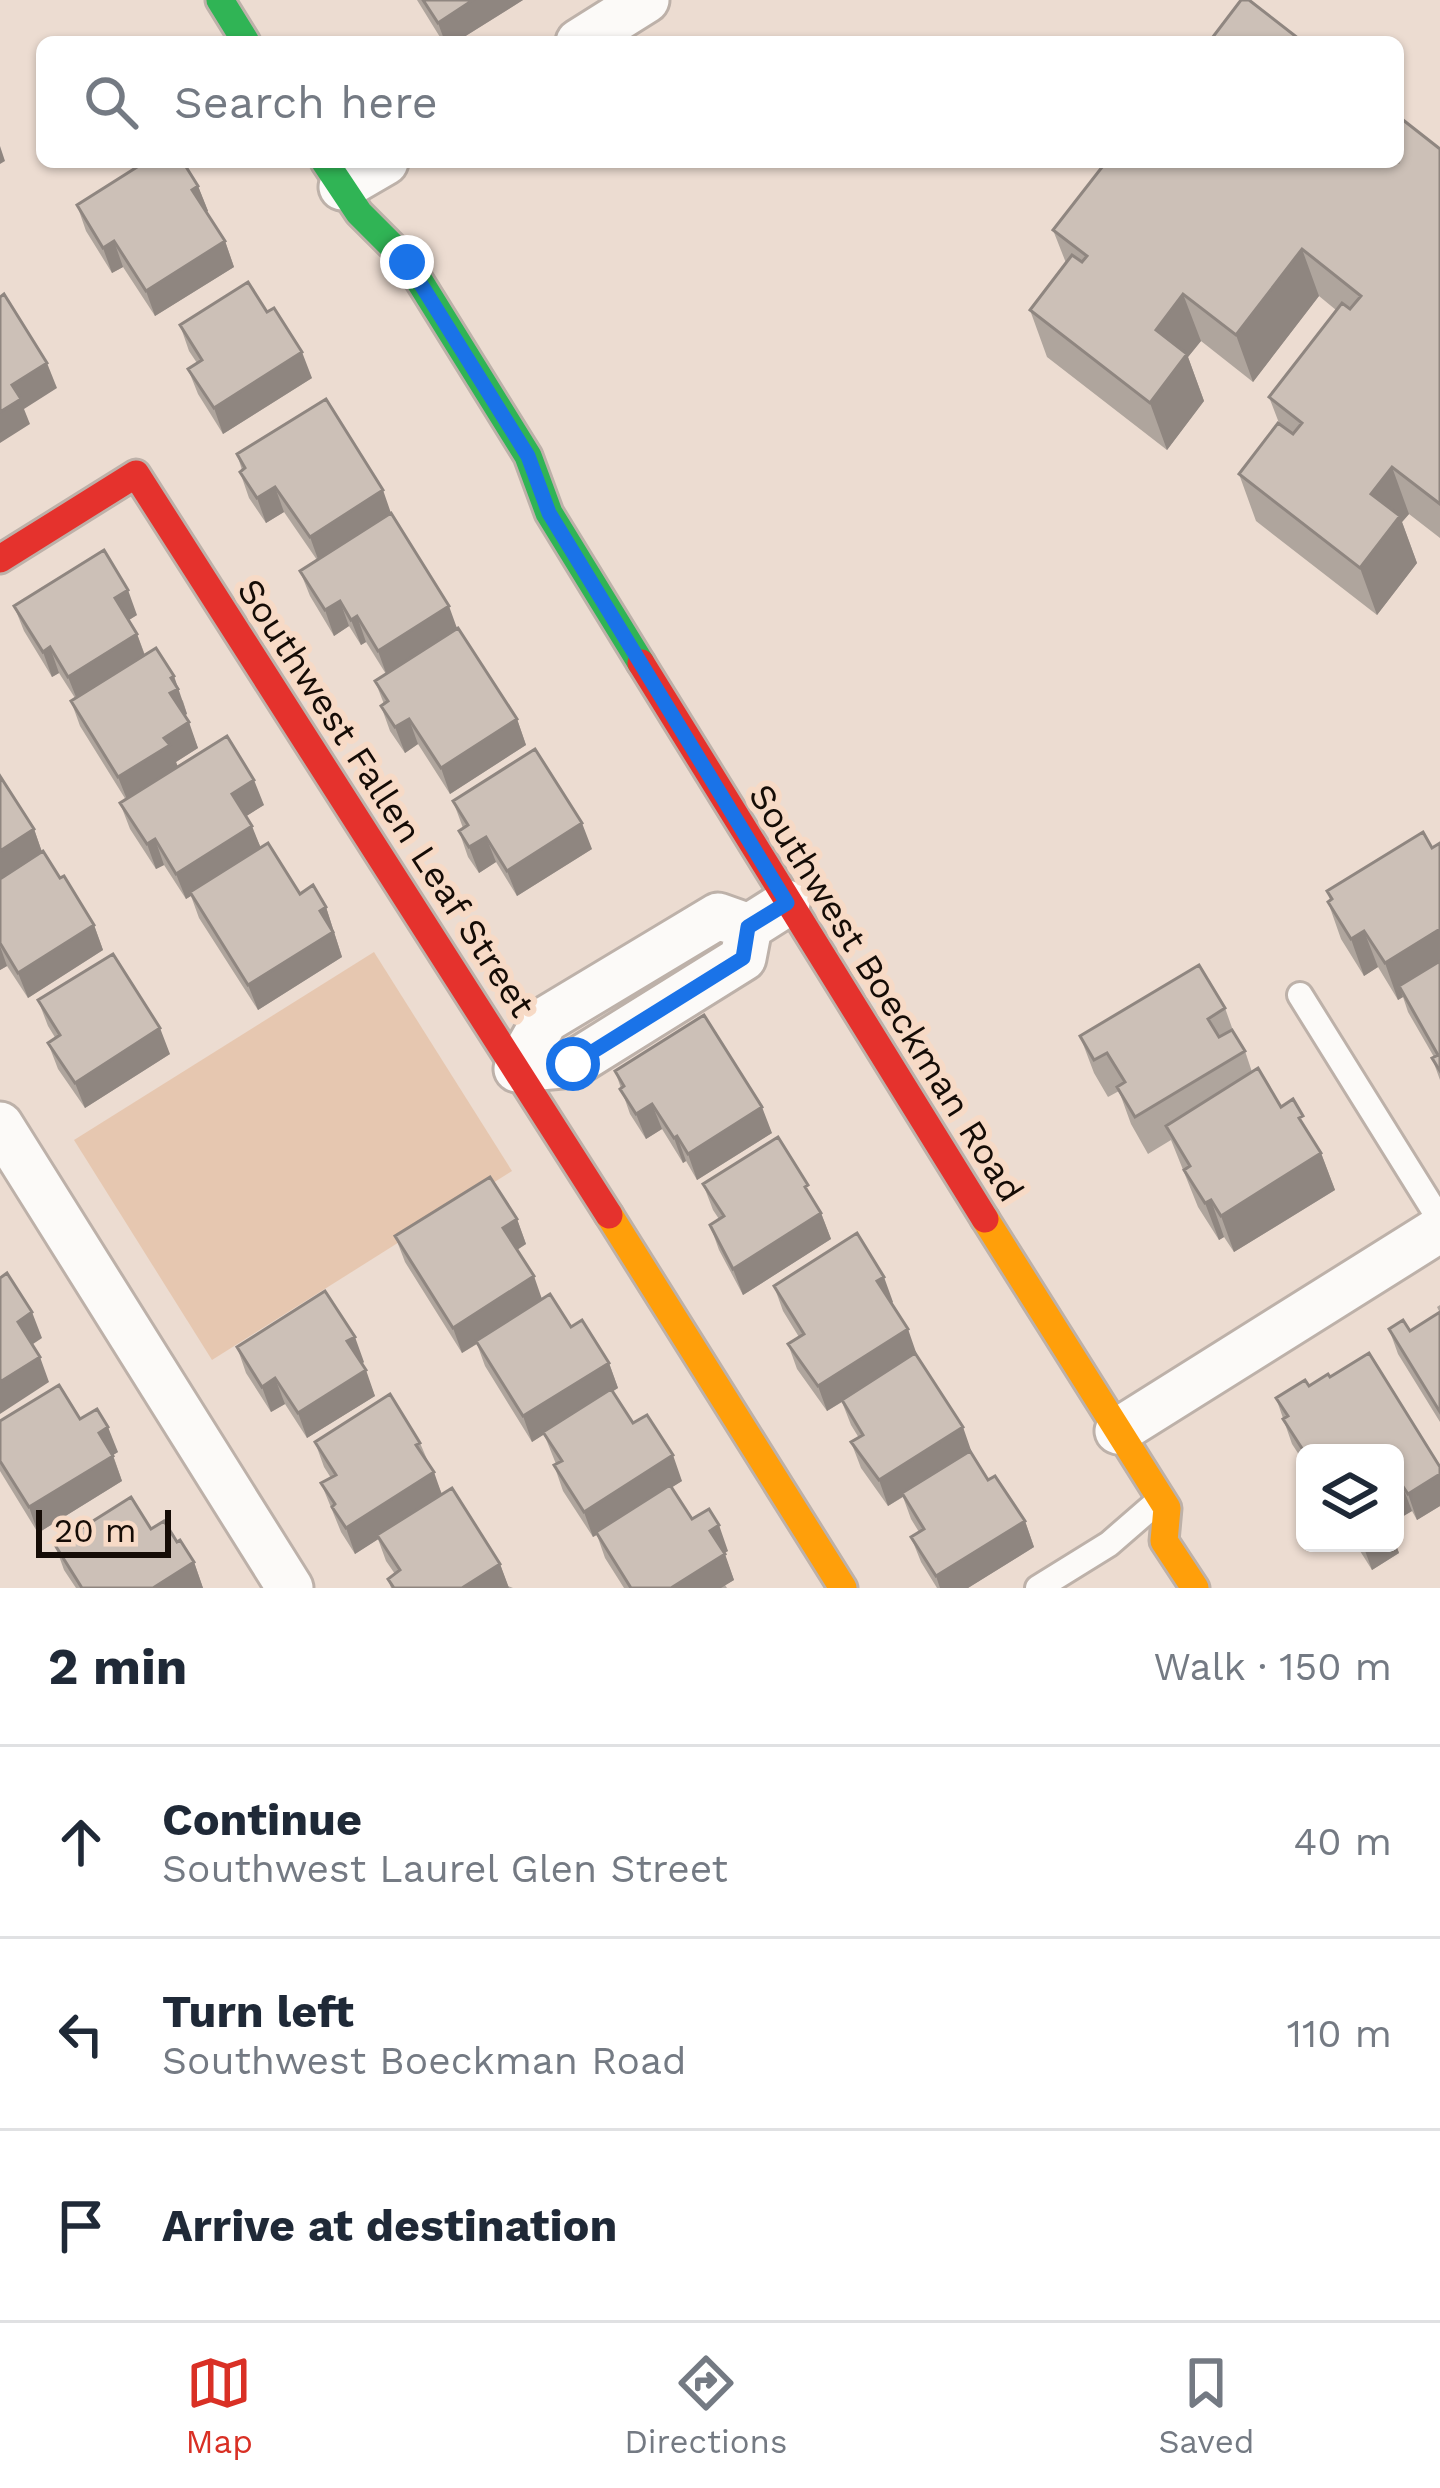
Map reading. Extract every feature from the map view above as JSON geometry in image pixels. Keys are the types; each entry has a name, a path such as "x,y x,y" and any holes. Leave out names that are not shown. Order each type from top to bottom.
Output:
{"main road":[{"path":"220,0 242,36"},
{"path":"342,187 371,257"},
{"name":"Southwest Boeckman Road","path":"342,187 407,262 528,456 549,513 768,915 1173,1506 1164,1541 1195,1588"},
{"name":"Southwest Fallen Leaf Street","path":"0,559 136,474 843,1588"},
{"path":"511,496 549,513"}],"street":[{"path":"589,36 646,0"},
{"path":"342,187 375,168"},
{"path":"517,1069 545,1020 707,921 718,916 768,915"},
{"path":"0,1124 290,1588"},
{"path":"1118,1431 1440,1225"}],"lane":[{"path":"1300,995 1440,1225"},
{"path":"1038,1588 1109,1544 1142,1512 1173,1506"}],"shaded area":[{"path":"374,952 512,1171 212,1360 74,1140"}],"building":[{"path":"423,0 473,0 438,23"},
{"path":"1241,0 1249,0 1295,36 1214,36"},
{"path":"1404,121 1440,149 1440,504 1392,467 1371,494 1400,516 1360,568 1239,474 1278,423 1293,434 1302,423 1269,397 1342,303 1350,309 1361,296 1302,249 1236,335 1183,294 1156,330 1187,354 1150,403 1030,310 1072,255 1082,262 1087,256 1053,230 1101,168 1404,168"},
{"path":"136,168 187,168 198,186 192,190 225,241 146,291 114,241 103,248 77,205"},
{"path":"248,282 267,312 274,308 302,352 214,408 188,369 202,360 180,325"},
{"path":"4,294 47,363 12,385 21,399 0,412 0,297"},
{"path":"326,399 383,490 310,537 275,487 257,498 240,472 245,468 237,454"},
{"path":"391,513 449,606 378,651 357,616 351,620 340,601 325,610 300,571"},
{"path":"104,550 128,590 115,598 137,634 68,677 50,647 43,652 14,606"},
{"path":"458,628 517,719 441,768 409,719 395,727 381,706 388,701 375,681"},
{"path":"156,648 174,676 178,689 170,693 189,722 164,738 170,745 118,777 71,701"},
{"path":"227,736 254,780 232,794 252,826 176,874 155,839 147,844 120,803"},
{"path":"535,749 582,823 507,871 486,837 469,847 459,831 468,825 453,801"},
{"path":"0,776 34,829 0,851"},
{"path":"1423,832 1432,848 1440,843 1440,929 1385,963 1364,931 1351,939 1328,902 1332,899 1327,891"},
{"path":"268,843 300,894 313,885 326,907 320,911 333,932 248,985 190,892"},
{"path":"43,851 94,925 18,973 0,943 0,879"},
{"path":"113,954 160,1028 75,1083 48,1043 60,1035 38,1000"},
{"path":"1440,961 1440,1071 1432,1058 1438,1055 1399,986"},
{"path":"1199,965 1225,1008 1208,1019 1219,1037 1232,1030 1245,1051 1135,1117 1117,1087 1125,1082 1107,1053 1094,1060 1080,1036"},
{"path":"704,1015 762,1107 688,1154 652,1104 636,1114 615,1071"},
{"path":"1258,1068 1281,1107 1293,1099 1321,1153 1221,1216 1211,1200 1205,1203 1184,1170 1190,1166 1166,1126"},
{"path":"778,1137 821,1213 733,1269 710,1225 724,1216 703,1184"},
{"path":"490,1177 517,1219 503,1228 534,1276 453,1328 395,1236"},
{"path":"857,1233 884,1277 877,1281 908,1329 818,1386 788,1344 804,1334 774,1286"},
{"path":"7,1273 32,1312 18,1322 40,1357 0,1382 0,1278"},
{"path":"325,1291 355,1337 347,1341 366,1370 298,1413 275,1378 262,1387 237,1347"},
{"path":"550,1294 571,1327 582,1320 609,1363 523,1416 476,1341"},
{"path":"1440,1312 1440,1412 1389,1329 1403,1320 1410,1331"},
{"path":"915,1353 963,1427 879,1480 851,1442 863,1435 842,1400"},
{"path":"1369,1353 1440,1474 1408,1494 1404,1444 1299,1444 1276,1398 1305,1380 1309,1386"},
{"path":"59,1385 80,1419 97,1409 108,1427 99,1433 113,1456 29,1507 0,1461 0,1421"},
{"path":"611,1389 633,1423 647,1415 673,1455 584,1512 554,1465 562,1461 543,1432"},
{"path":"390,1394 434,1472 346,1528 321,1483 336,1475 315,1442"},
{"path":"970,1451 988,1480 995,1476 1025,1521 936,1576 911,1537 924,1529 902,1493"},
{"path":"670,1485 692,1519 709,1509 719,1525 710,1531 725,1554 671,1588 631,1588 596,1532"},
{"path":"452,1488 500,1564 462,1588 394,1588 388,1579 400,1570 377,1535"},
{"path":"131,1497 151,1529 164,1521 194,1562 153,1588 82,1588 55,1545"}],"traffic: fast":[{"path":"220,0 242,36"},
{"path":"329,168 359,213 407,261 528,456 549,513 641,663"}],"traffic: slow":[{"path":"609,1215 843,1588"},
{"path":"985,1219 1167,1508 1164,1541 1195,1588"}],"traffic: jam":[{"path":"0,559 136,474 609,1215"},
{"path":"641,663 985,1219"}],"route":[{"path":"407,262 528,456 549,513 787,903 748,927 743,958 573,1064"}]}
